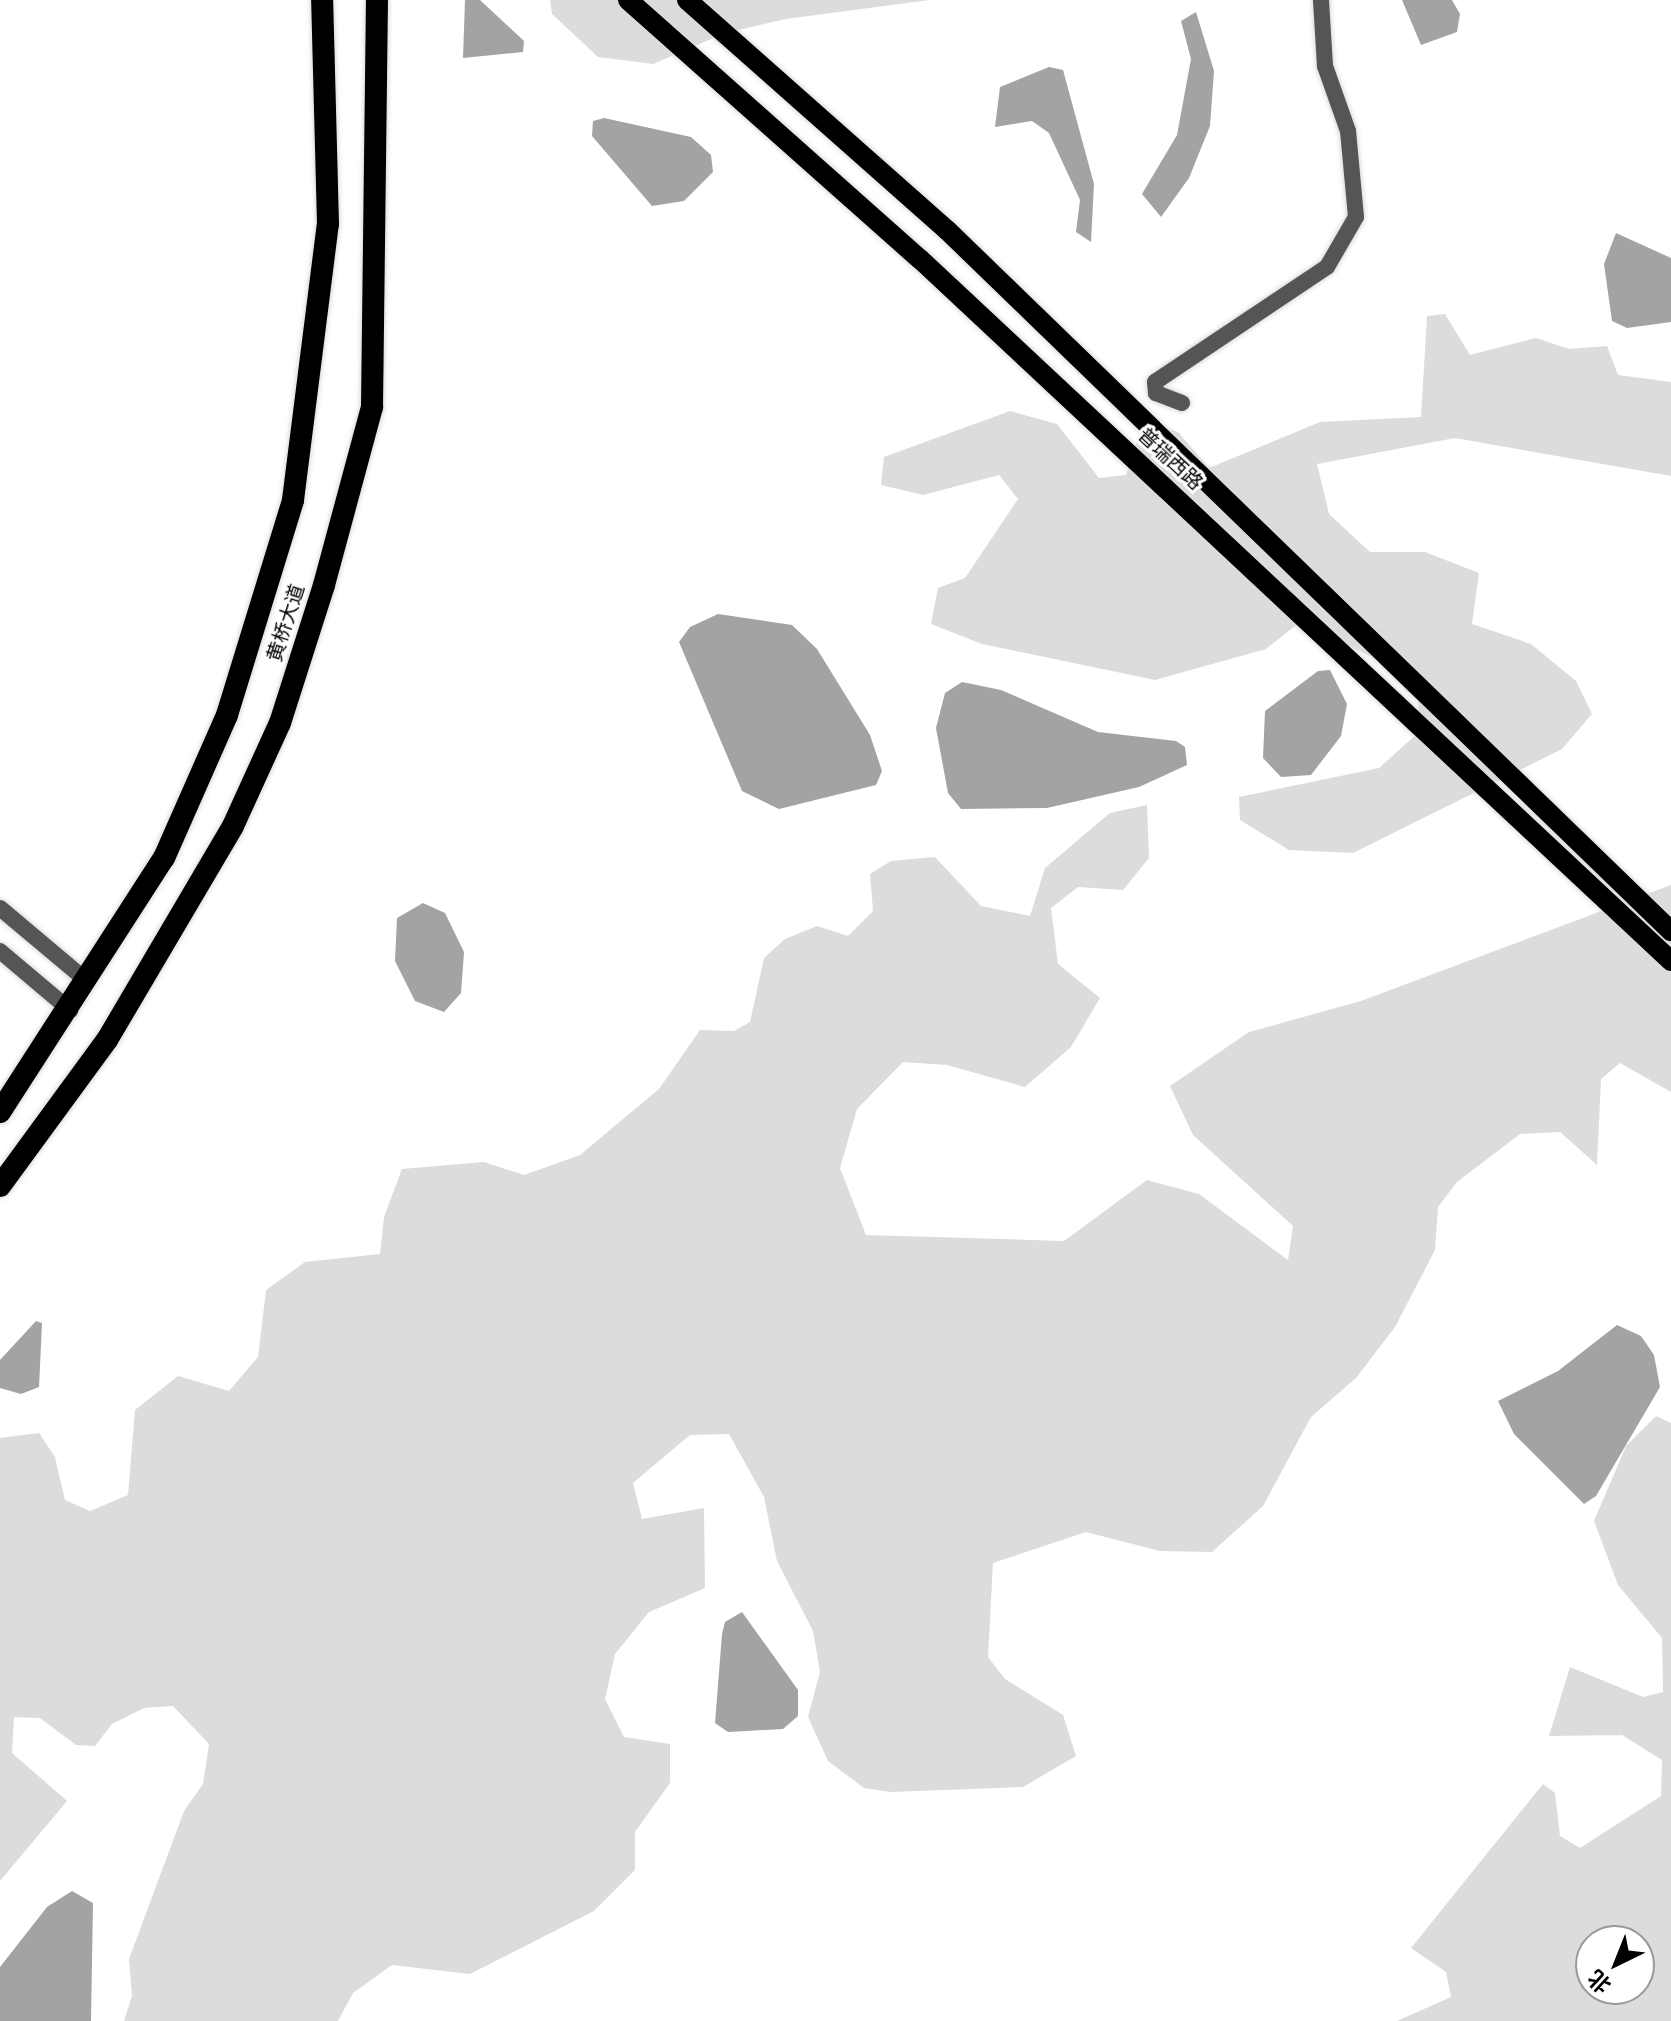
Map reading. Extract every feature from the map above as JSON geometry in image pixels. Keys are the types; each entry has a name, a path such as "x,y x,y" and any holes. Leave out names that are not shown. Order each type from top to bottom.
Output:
{"highway":[{"name":"黄桥大道","path":"0,1112 70,1010 164,858 227,715 293,500 328,224 322,0"},
{"name":"黄桥大道","path":"0,1186 107,1040 233,826 280,723 311,626 372,407 377,0"}],"main road":[{"name":"普瑞西路","path":"628,0 920,259 1671,961"},
{"name":"普瑞西路","path":"687,0 947,230 1671,931"}],"street":[{"path":"1182,403 1156,393 1155,382 1327,267 1356,217 1348,131 1325,66 1321,0"},
{"path":"0,908 87,981"},
{"path":"0,951 70,1010"}],"shaded area":[{"path":"465,0 480,0 524,41 523,52 463,58"},
{"path":"550,0 929,0 786,19 725,33 653,64 598,57 552,14"},
{"path":"1402,0 1452,0 1460,14 1457,32 1421,45"},
{"path":"1196,12 1214,71 1210,126 1189,178 1161,217 1142,194 1177,135 1191,59 1181,21"},
{"path":"1049,67 1063,70 1094,184 1091,242 1076,232 1080,200 1049,133 1032,121 995,127 1000,87"},
{"path":"604,118 691,137 711,155 713,172 684,201 652,206 592,136 593,121"},
{"path":"1616,233 1671,258 1671,322 1627,328 1612,321 1604,264"},
{"path":"1445,314 1470,355 1536,338 1569,349 1607,346 1618,375 1671,382 1671,476 1455,438 1317,464 1329,514 1370,552 1425,552 1479,573 1472,624 1531,644 1576,681 1592,714 1562,749 1353,853 1289,850 1240,820 1239,797 1379,768 1419,732 1418,698 1391,666 1300,622 1266,649 1155,680 982,644 931,624 938,588 965,578 1018,499 999,475 923,495 881,485 884,457 1010,411 1057,424 1099,478 1126,475 1144,421 1178,432 1209,468 1320,422 1421,417 1427,316"},
{"path":"718,614 792,625 817,649 870,735 882,771 876,785 779,809 742,791 679,642 690,627"},
{"path":"1330,670 1347,704 1341,736 1311,775 1281,777 1263,758 1265,711 1318,671"},
{"path":"962,682 1001,690 1098,732 1176,741 1185,747 1187,765 1139,787 1047,808 961,809 948,793 936,728 945,693"},
{"path":"1147,805 1149,858 1123,890 1078,887 1051,908 1058,964 1100,998 1071,1047 1025,1087 947,1065 903,1062 857,1109 840,1168 866,1235 1064,1241 1147,1180 1199,1194 1288,1260 1293,1226 1193,1135 1170,1086 1249,1032 1361,1001 1671,885 1671,1092 1620,1063 1601,1079 1597,1165 1560,1132 1520,1134 1457,1182 1438,1207 1435,1250 1395,1327 1356,1378 1311,1417 1263,1506 1212,1552 1160,1551 1086,1532 993,1563 988,1657 1005,1679 1063,1715 1076,1756 1023,1787 890,1792 864,1788 828,1761 808,1717 820,1672 813,1631 777,1561 764,1497 729,1434 690,1435 633,1483 642,1519 704,1508 705,1588 649,1612 615,1654 605,1699 624,1737 670,1744 670,1783 635,1832 635,1870 594,1911 470,1974 392,1965 353,1993 338,2021 124,2021 132,1996 129,1959 184,1811 203,1784 209,1744 173,1706 144,1708 112,1724 95,1746 76,1745 40,1718 14,1717 12,1753 67,1801 0,1881 0,1438 39,1433 55,1457 65,1500 90,1511 128,1495 135,1410 178,1376 229,1391 258,1357 266,1290 305,1262 380,1254 384,1217 402,1169 484,1162 524,1175 580,1155 659,1089 700,1030 734,1031 750,1022 764,958 785,939 817,926 848,936 873,911 870,874 891,861 935,857 981,906 1030,916 1045,868 1110,813"},
{"path":"423,903 445,913 464,952 461,993 444,1012 415,1001 395,961 397,918"},
{"path":"36,1321 42,1323 39,1387 21,1394 0,1388 0,1360"},
{"path":"1617,1325 1641,1336 1654,1355 1660,1387 1596,1496 1584,1504 1514,1434 1498,1401 1558,1371"},
{"path":"1656,1416 1671,1423 1671,2021 1397,2021 1451,1997 1446,1972 1411,1948 1543,1784 1555,1793 1560,1836 1580,1848 1661,1796 1662,1760 1622,1735 1549,1736 1570,1667 1643,1697 1663,1692 1662,1638 1618,1585 1594,1521 1626,1446"},
{"path":"742,1612 798,1690 798,1716 783,1729 728,1732 715,1723 722,1634 725,1622"},
{"path":"72,1891 93,1903 91,2021 0,2021 0,1967 47,1907"}]}
